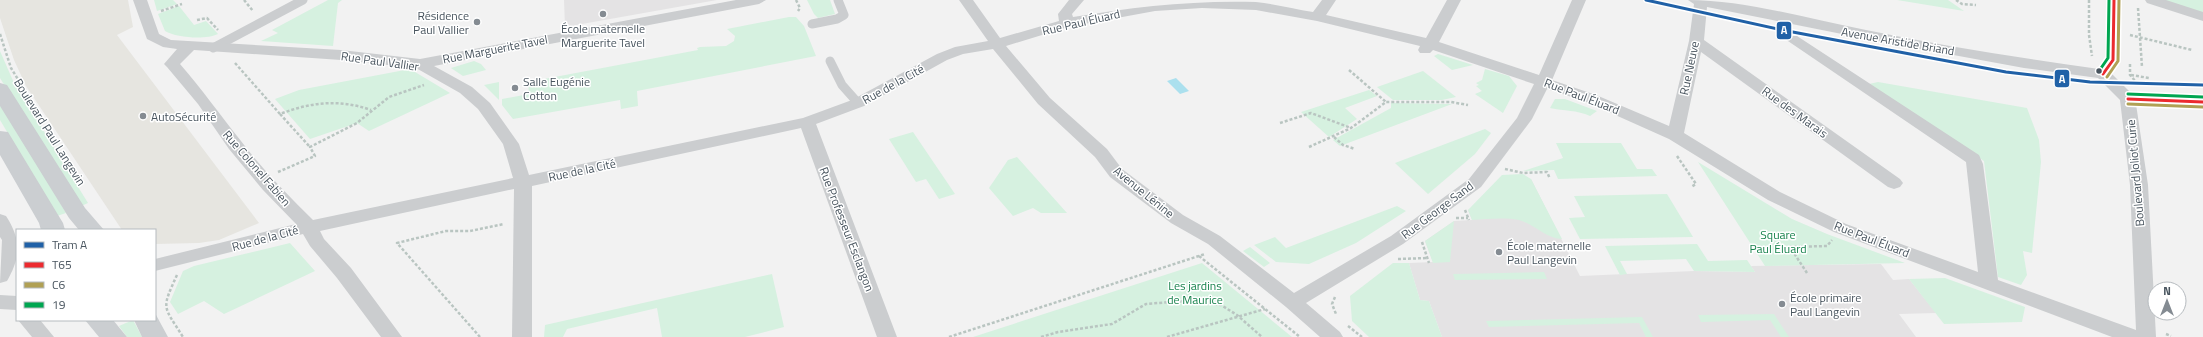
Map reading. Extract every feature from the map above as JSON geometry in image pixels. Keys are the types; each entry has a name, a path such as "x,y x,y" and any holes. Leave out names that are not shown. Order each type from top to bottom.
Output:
{"main road":[{"name":"Boulevard Paul Langevin","path":"0,89 77,213 91,229"},
{"path":"0,137 51,223 53,229"},
{"path":"99,321 114,337"},
{"path":"148,321 156,337"}],"street":[{"path":"140,0 152,36 168,44 191,46"},
{"name":"Rue Marguerite Tavel","path":"420,64 487,50 759,0"},
{"name":"Avenue Lénine","path":"966,0 997,44 1044,101 1101,153 1116,173 1177,219 1214,240 1293,302 1333,337"},
{"path":"1066,23 1065,14 1076,0"},
{"path":"1317,17 1329,0"},
{"path":"1428,47 1454,0"},
{"name":"Rue George Sand","path":"1293,302 1397,240 1475,183 1524,119 1544,80 1579,0"},
{"path":"2114,0 2116,31 2113,60 2103,74 2128,98 2203,102"},
{"name":"Rue Neuve","path":"1675,135 1696,41 1698,1"},
{"name":"Avenue Aristide Briand","path":"1698,1 1879,37 2024,63 2103,74"},
{"name":"Rue Paul Éluard","path":"997,44 1066,23 1155,7 1204,2 1256,6 1317,17 1544,80 1590,98 1675,135 1774,196 1840,228 2133,337"},
{"path":"2146,2 2203,17"},
{"path":"1792,39 1972,160 1975,164 1989,284"},
{"name":"Rue des Marais","path":"1696,41 1894,183"},
{"name":"Rue de la Cité","path":"156,265 309,227 807,122 858,103 951,53 997,44"},
{"name":"Rue Paul Vallier","path":"191,46 341,55 420,64 466,90 484,106 502,129 511,144 523,183 522,337"},
{"name":"Rue Colonel Fabien","path":"191,46 178,56 172,64 180,70 235,145 263,178 309,227 316,242 344,273 392,337"},
{"name":"Boulevard Joliot Curie","path":"2128,98 2130,126 2139,185 2146,337"},
{"name":"Rue Professeur Esclangon","path":"807,122 887,337"},
{"path":"0,220 11,240 10,251 0,276"},
{"path":"0,302 16,302"},
{"path":"29,321 44,337"}],"lane":[{"path":"218,48 303,0"},
{"path":"812,24 837,19 844,15 838,0"},
{"path":"830,61 842,84 858,103"}],"path":[{"path":"796,0 800,8 798,11"},
{"path":"1956,0 1962,4 1976,4"},
{"path":"2089,0 2089,34 2092,56"},
{"path":"2142,67 2139,37 2146,2"},
{"path":"155,14 182,4"},
{"path":"197,20 206,18 220,32"},
{"path":"2116,31 2192,50"},
{"name":"Boulevard Paul Langevin","path":"0,34 11,68 44,121"},
{"path":"218,48 310,147 315,156 263,178"},
{"path":"1349,70 1386,102"},
{"path":"2130,75 2149,78"},
{"path":"310,147 357,123 371,110 389,98 426,84"},
{"path":"280,114 307,106 335,102 357,104 371,110"},
{"path":"1309,147 1351,128 1386,102 1451,102 1468,105"},
{"path":"1280,123 1311,113 1351,128"},
{"path":"1334,137 1343,145 1355,149"},
{"path":"1684,153 1677,156 1696,184 1691,187"},
{"path":"1500,175 1509,164"},
{"path":"1505,169 1523,173 1547,172 1550,179"},
{"path":"1465,209 1468,219 1452,218 1470,204"},
{"path":"480,337 396,243 446,231 470,231 505,224"},
{"path":"1807,274 1790,247 1827,246 1840,228"},
{"path":"1415,243 1421,239 1429,262"},
{"path":"949,337 1224,248"},
{"path":"1397,255 1392,259 1428,258"},
{"path":"1199,256 1300,337"},
{"path":"178,272 165,302 166,309 183,336"},
{"path":"1336,296 1332,304 1334,312 1338,316"},
{"path":"1041,337 1066,330 1112,324 1121,321 1145,304 1158,302 1222,305 1240,317 1262,337"},
{"path":"1167,337 1265,309"},
{"path":"1343,321 1362,337"}],"shaded area":[{"path":"0,0 128,0 133,27 117,35 259,223 219,240 199,243 156,244 156,229 121,229 26,86 14,60 0,18"},
{"name":"École maternelle Marguerite Tavel","path":"564,0 717,0 565,27"},
{"path":"1531,179 1580,276 1694,271 1755,272 1751,266 1881,264 1893,280 1909,279 1936,313 1899,314 1916,337 1442,337 1429,301 1420,300 1409,263 1433,262 1425,241 1454,221 1472,220 1468,210"}],"green space":[{"path":"154,0 173,0 177,4 157,11"},
{"path":"328,0 342,0 338,3 333,46 261,41 278,33 272,30"},
{"path":"807,0 830,0 835,14 818,18 814,14"},
{"path":"1897,0 1948,0 1964,11"},
{"path":"2158,0 2203,0 2203,13"},
{"path":"179,6 194,25 206,21 218,34 199,38 184,37 165,31 158,14"},
{"path":"796,17 804,26 816,56 637,91 638,106 621,109 620,100 513,119 502,105 502,99 529,94 528,82 698,50 697,48 700,47 726,46 734,41 735,36 727,29"},
{"path":"0,51 14,83 88,203 79,207 0,78"},
{"path":"1438,54 1473,65 1452,70 1434,56"},
{"path":"474,61 481,64 486,70 463,76 451,68"},
{"path":"410,69 450,93 369,131 357,123 310,139 275,99 299,90"},
{"path":"1485,69 1509,76 1517,86 1503,113 1475,94 1482,91 1476,86 1479,85 1476,83 1482,80"},
{"path":"1423,71 1456,97 1442,100 1393,100 1377,87"},
{"path":"499,82 499,100 484,85"},
{"path":"1878,82 2027,108 2039,140 2041,162 2032,253 2023,251 2027,275 2021,285 1998,277 1984,161 1869,84"},
{"path":"1369,90 1377,96 1345,108 1357,119 1329,137 1301,112"},
{"path":"1555,99 1565,99 1597,111 1590,116 1550,108"},
{"path":"0,101 66,213 57,216 0,120"},
{"path":"1391,103 1452,104 1340,146 1333,140 1391,108"},
{"path":"1485,129 1491,133 1475,154 1428,194 1395,163"},
{"path":"913,132 955,194 939,199 926,179 916,182 889,139"},
{"path":"1556,143 1621,143 1637,169 1652,169 1657,176 1558,179 1554,170 1523,171 1563,158"},
{"path":"1017,157 1067,213 1041,213 1033,208 1013,216 989,188 1008,160"},
{"name":"Square Paul Éluard","path":"1698,162 1792,219 1827,234 1905,263 1765,266"},
{"path":"1523,174 1531,179 1562,239 1551,237 1519,220 1501,218 1472,220 1468,210 1502,175"},
{"path":"1667,194 1693,237 1580,239 1569,218 1585,217 1574,196"},
{"path":"1397,206 1406,211 1356,243 1309,264 1276,262 1254,245 1275,237 1286,248"},
{"path":"1454,221 1450,262 1433,263 1425,241"},
{"path":"290,243 315,271 224,314 204,301 178,314 170,302 183,271 194,266"},
{"path":"1697,244 1708,261 1747,260 1755,272 1694,271 1686,259 1620,261 1627,274 1620,275 1605,246"},
{"path":"1250,247 1270,263 1264,267 1243,251"},
{"name":"Les jardins de Maurice","path":"1202,263 1292,337 973,337"},
{"path":"1393,263 1409,263 1420,300 1429,301 1442,337 1369,337 1352,321 1350,296"},
{"path":"1544,272 1547,279 1455,280 1453,274"},
{"path":"772,274 784,327 745,337 662,337 657,308 567,329 563,337 544,337 545,325"},
{"path":"1945,278 2025,307 2022,322 1944,324 1909,279"},
{"path":"1774,314 1789,337 1781,337 1770,320 1701,322 1698,315"},
{"path":"1642,317 1653,337 1646,337 1639,323 1489,327 1486,321"},
{"path":"134,321 142,337 127,337 119,326"}],"water":[{"path":"1176,78 1189,91 1180,94 1167,81"}],"tram line":[{"name":"A","path":"1646,0 1782,30 2006,72 2090,82 2203,85"}],"transit line":[{"name":"19","path":"2099,71 2108,58 2109,0"},
{"name":"T65","path":"2103,74 2113,60 2114,0"},
{"name":"C6","path":"2107,77 2118,61 2119,0"},
{"name":"19","path":"2128,94 2203,97"},
{"name":"T65","path":"2128,99 2203,102"},
{"name":"C6","path":"2128,104 2203,107"}],"place":[{"name":"École maternelle Marguerite Tavel","path":"603,14"},
{"name":"Résidence Paul Vallier","path":"477,22"},
{"name":"Salle Eugénie Cotton","path":"515,88"},
{"name":"AutoSécurité","path":"143,116"},
{"name":"École maternelle Paul Langevin","path":"1499,252"},
{"name":"École primaire Paul Langevin","path":"1782,304"}]}
